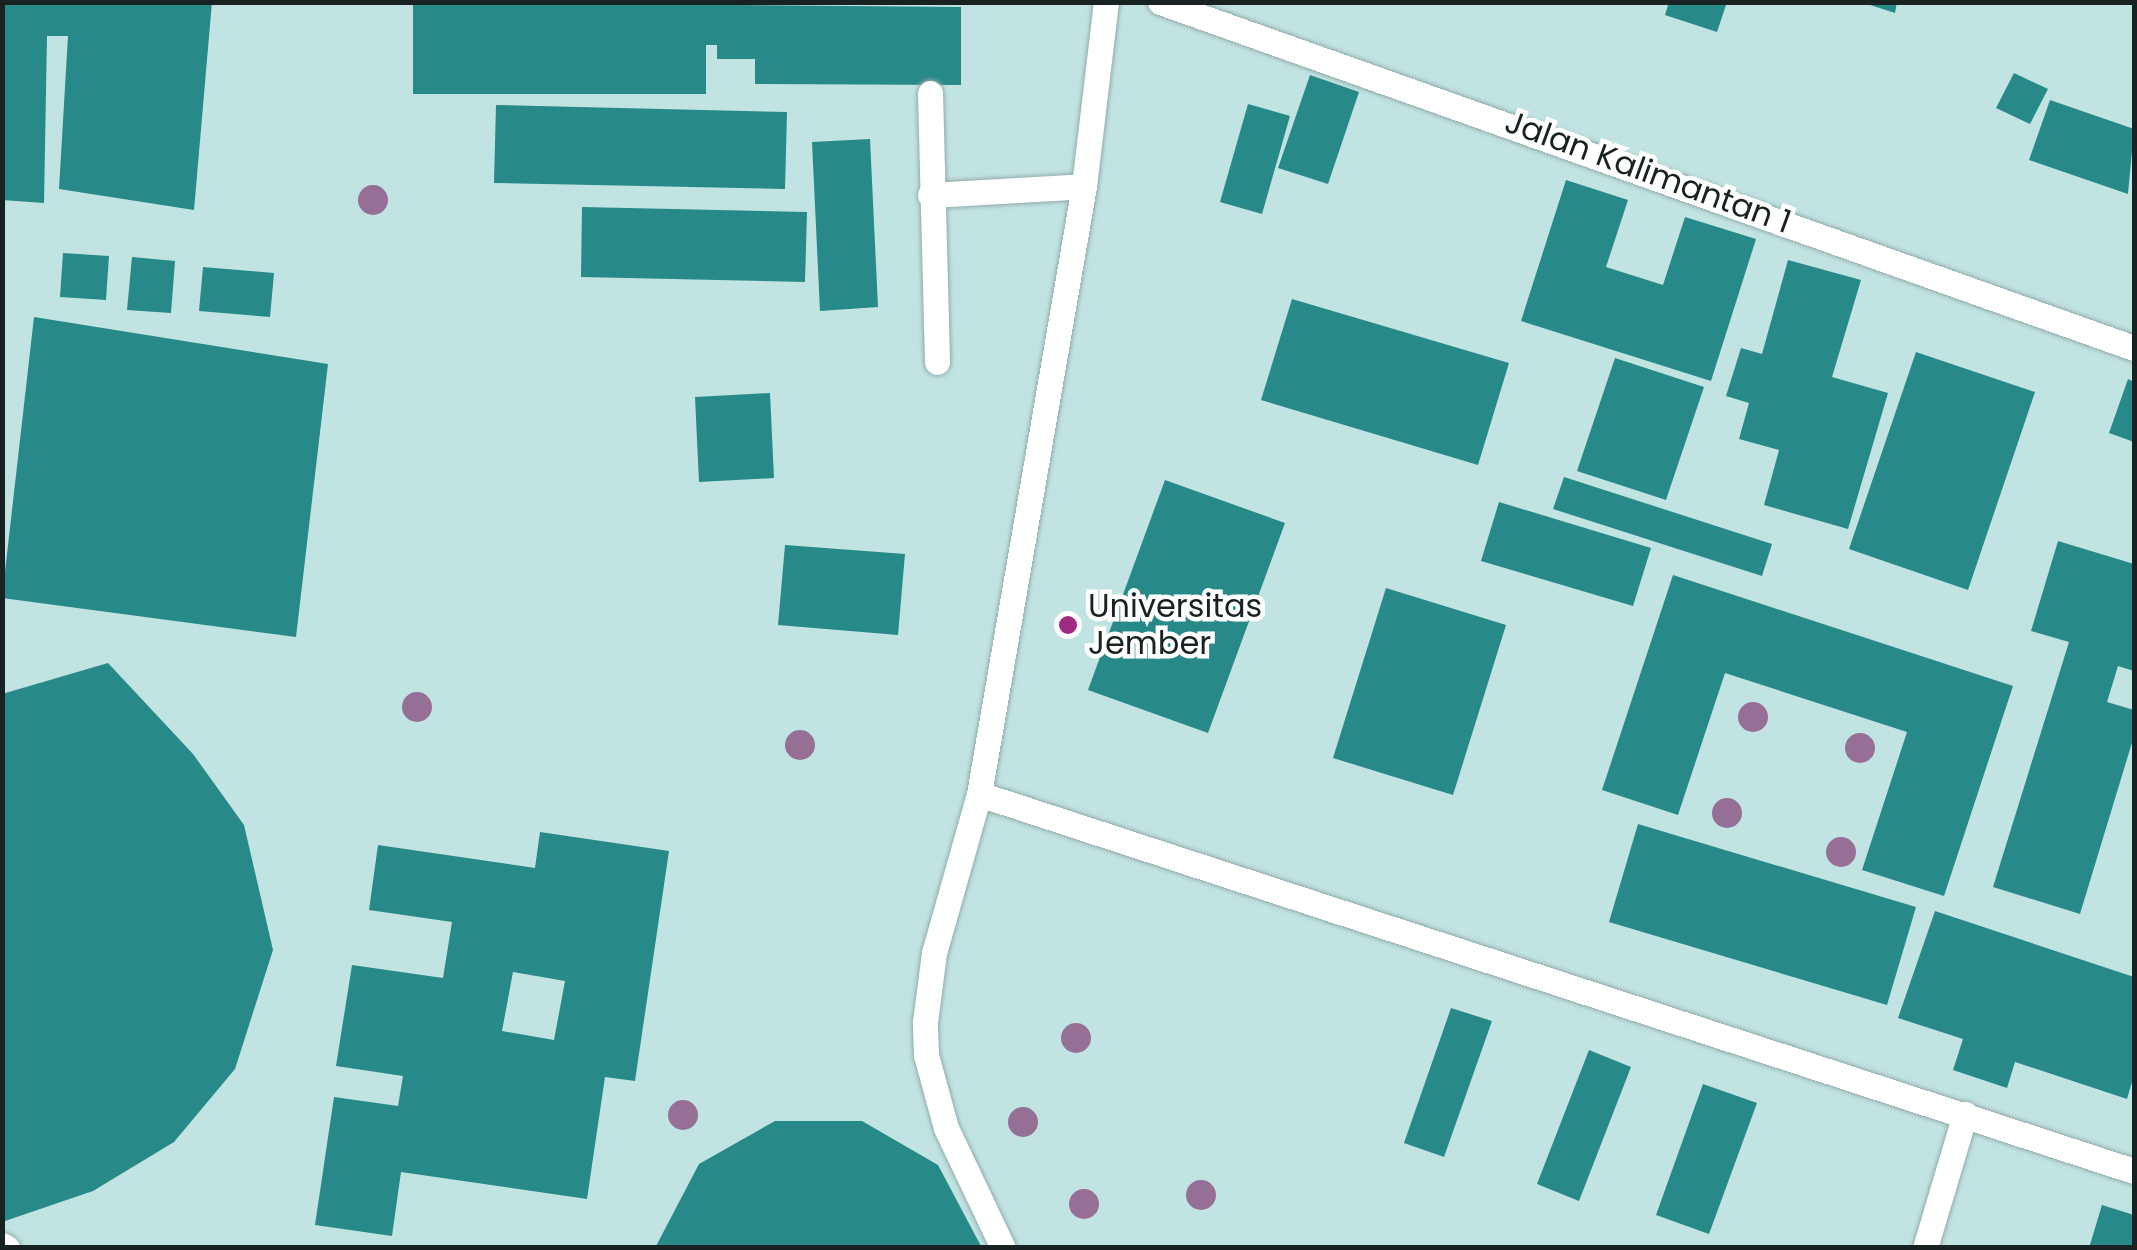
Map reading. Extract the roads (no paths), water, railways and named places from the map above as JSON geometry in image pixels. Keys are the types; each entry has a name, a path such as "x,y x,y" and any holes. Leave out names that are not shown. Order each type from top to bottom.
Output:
{"lane":[{"path":"1003,1248 946,1128 926,1056 934,952 978,794 1084,186 1106,2"},
{"name":"Jalan Kalimantan 1","path":"1160,2 1196,6 2134,348"},
{"path":"930,94 937,362"},
{"path":"930,195 1084,186"},
{"path":"978,794 2134,1171"},
{"path":"1925,1248 1965,1114"}],"place":[{"name":"Universitas Jember","path":"1068,625"}]}
